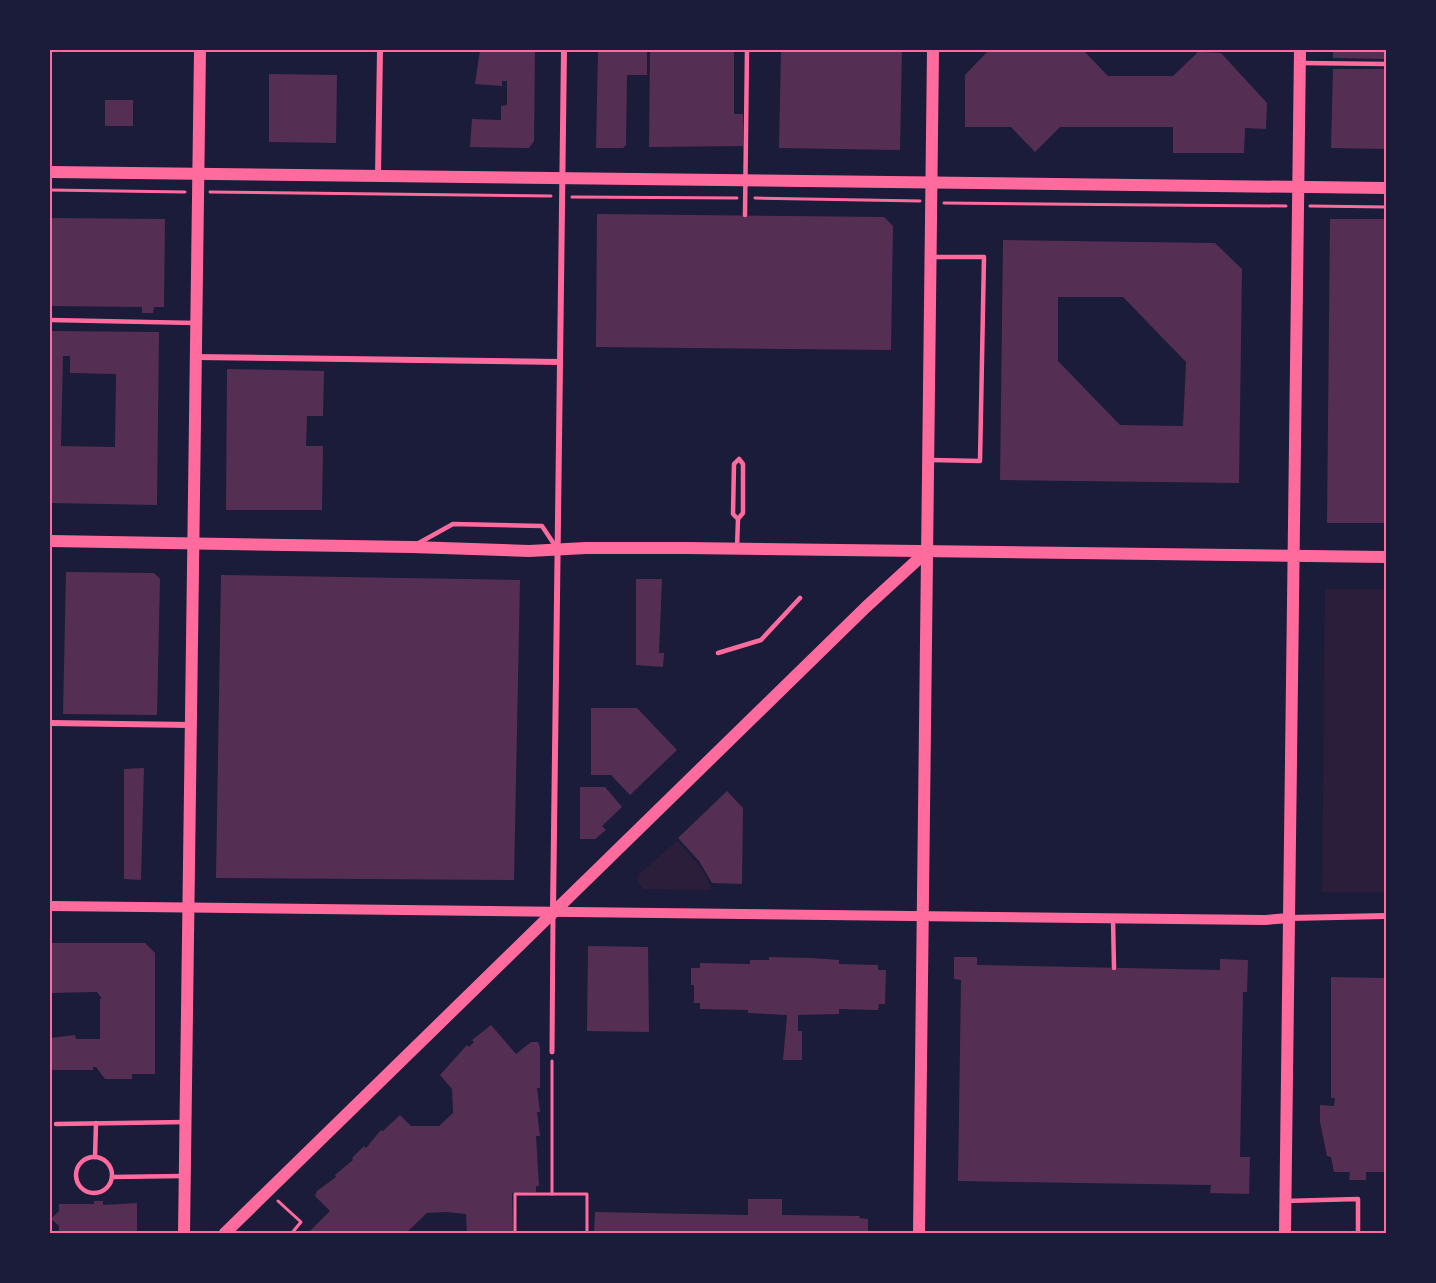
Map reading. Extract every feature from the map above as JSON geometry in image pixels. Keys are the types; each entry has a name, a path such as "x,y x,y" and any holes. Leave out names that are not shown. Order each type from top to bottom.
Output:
{"main road":[{"path":"184,1233 200,50"},
{"path":"919,1233 933,50"},
{"path":"1285,1233 1300,50"},
{"path":"50,172 562,180 1386,188"},
{"path":"50,541 412,547 454,550 737,549 1386,558"},
{"path":"224,1233 926,552"}],"street":[{"path":"378,176 380,50"},
{"path":"552,1052 564,50"},
{"path":"195,357 560,362"},
{"path":"50,723 191,726"},
{"path":"50,906 924,918 1264,920 1386,916"}],"lane":[{"path":"745,215 747,50"},
{"path":"1300,63 1386,64"},
{"path":"928,460 980,461 984,257 929,257"},
{"path":"50,320 196,323"},
{"path":"737,549 738,519 743,513 743,464 739,459 734,464 733,514 738,519"},
{"path":"412,547 453,524 526,525 542,526 559,550"},
{"path":"718,653 761,640 800,598"},
{"path":"1113,919 1114,968"},
{"path":"56,1124 186,1122"},
{"path":"95,1157 96,1123"},
{"path":"95,1157 110,1165 112,1177 108,1187 98,1192 82,1188 76,1178 79,1166 88,1158 95,1157"},
{"path":"112,1177 186,1176"},
{"path":"1286,1201 1358,1199 1358,1233"}],"path":[{"path":"50,190 1386,207"},
{"path":"552,1052 552,1194"},
{"path":"268,1191 301,1222 291,1233"},
{"path":"515,1233 515,1194 587,1194 587,1233"},
{"path":"151,1233 160,1233"}],"shaded area":[{"path":"1325,589 1386,589 1386,892 1322,892"},
{"path":"677,841 702,870 711,890 643,889 637,881 638,875"}],"building":[{"path":"480,50 535,50 534,141 529,148 470,147 472,119 501,120 501,106 507,105 507,81 502,81 502,86 475,84"},
{"path":"598,50 647,50 647,75 627,75 626,145 623,148 596,148"},
{"path":"650,50 734,50 734,114 743,114 743,146 649,147"},
{"path":"781,50 902,50 900,150 779,148"},
{"path":"989,50 1083,50 1108,76 1173,76 1198,52 1221,53 1267,103 1266,129 1245,128 1244,153 1173,153 1173,127 1060,127 1035,152 1011,127 965,127 965,75"},
{"path":"1333,50 1386,50 1386,59 1333,58"},
{"path":"1333,69 1386,69 1386,149 1331,148"},
{"path":"269,74 337,75 336,143 269,142"},
{"path":"105,100 133,100 133,126 105,126"},
{"path":"597,214 884,217 893,226 891,350 596,347"},
{"path":"50,218 165,219 164,307 154,307 153,313 142,313 142,307 50,306"},
{"path":"1330,219 1386,219 1386,523 1327,523"},
{"path":"1003,240 1215,243 1242,269 1239,483 1000,480","holes":["1058,297 1123,297 1186,362 1183,426 1120,425 1058,361"]},
{"path":"50,331 159,332 157,505 50,503","holes":["63,356 70,356 70,373 116,374 115,447 61,446"]},
{"path":"227,369 324,371 323,416 307,416 306,446 323,446 322,510 226,510"},
{"path":"66,572 154,573 160,579 157,715 63,714"},
{"path":"221,575 520,580 514,880 216,878"},
{"path":"636,579 662,579 659,653 664,653 663,667 636,665"},
{"path":"591,708 637,708 677,750 630,795 611,775 591,775"},
{"path":"144,768 141,880 124,879 124,769"},
{"path":"580,787 605,787 622,807 602,826 606,830 595,839 580,839"},
{"path":"727,791 743,808 742,884 712,883 699,861 678,838"},
{"path":"50,943 145,943 155,953 155,1074 132,1074 132,1079 105,1079 96,1067 93,1067 93,1070 50,1070 50,1038 75,1035 76,1039 100,1039 100,999 102,999 97,992 50,993"},
{"path":"588,946 648,947 649,1032 587,1031"},
{"path":"769,957 812,958 839,960 839,964 878,965 878,970 886,970 885,1004 879,1004 878,1010 839,1009 839,1014 798,1015 798,1031 802,1031 802,1060 783,1060 787,1015 748,1013 748,1010 700,1009 700,1003 694,1003 694,985 691,985 691,968 700,968 700,963 750,964 750,960 769,960"},
{"path":"954,957 977,957 977,965 1220,970 1220,959 1248,960 1247,992 1243,992 1240,1157 1250,1157 1249,1194 1210,1193 1211,1185 958,1181 961,980 954,979"},
{"path":"1331,977 1386,978 1386,1172 1366,1172 1366,1180 1349,1180 1350,1172 1334,1172 1331,1157 1327,1156 1320,1122 1320,1105 1334,1106 1335,1098 1331,1098"},
{"path":"491,1025 516,1054 531,1042 538,1042 540,1048 540,1088 537,1088 540,1112 537,1112 540,1136 536,1136 539,1186 536,1186 536,1192 512,1193 513,1234 467,1234 466,1214 446,1212 427,1213 405,1234 307,1234 330,1211 315,1196 317,1191 336,1177 335,1175 353,1160 352,1158 364,1146 366,1148 381,1130 383,1131 400,1115 411,1126 439,1126 453,1113 452,1089 440,1075 467,1045 469,1047 474,1042 472,1040"},
{"path":"748,1199 782,1199 782,1215 860,1216 859,1218 868,1219 868,1234 594,1234 595,1212 748,1215"},
{"path":"94,1201 103,1201 103,1205 137,1203 137,1234 59,1234 59,1226 51,1219 59,1211 59,1204 94,1204"}]}
